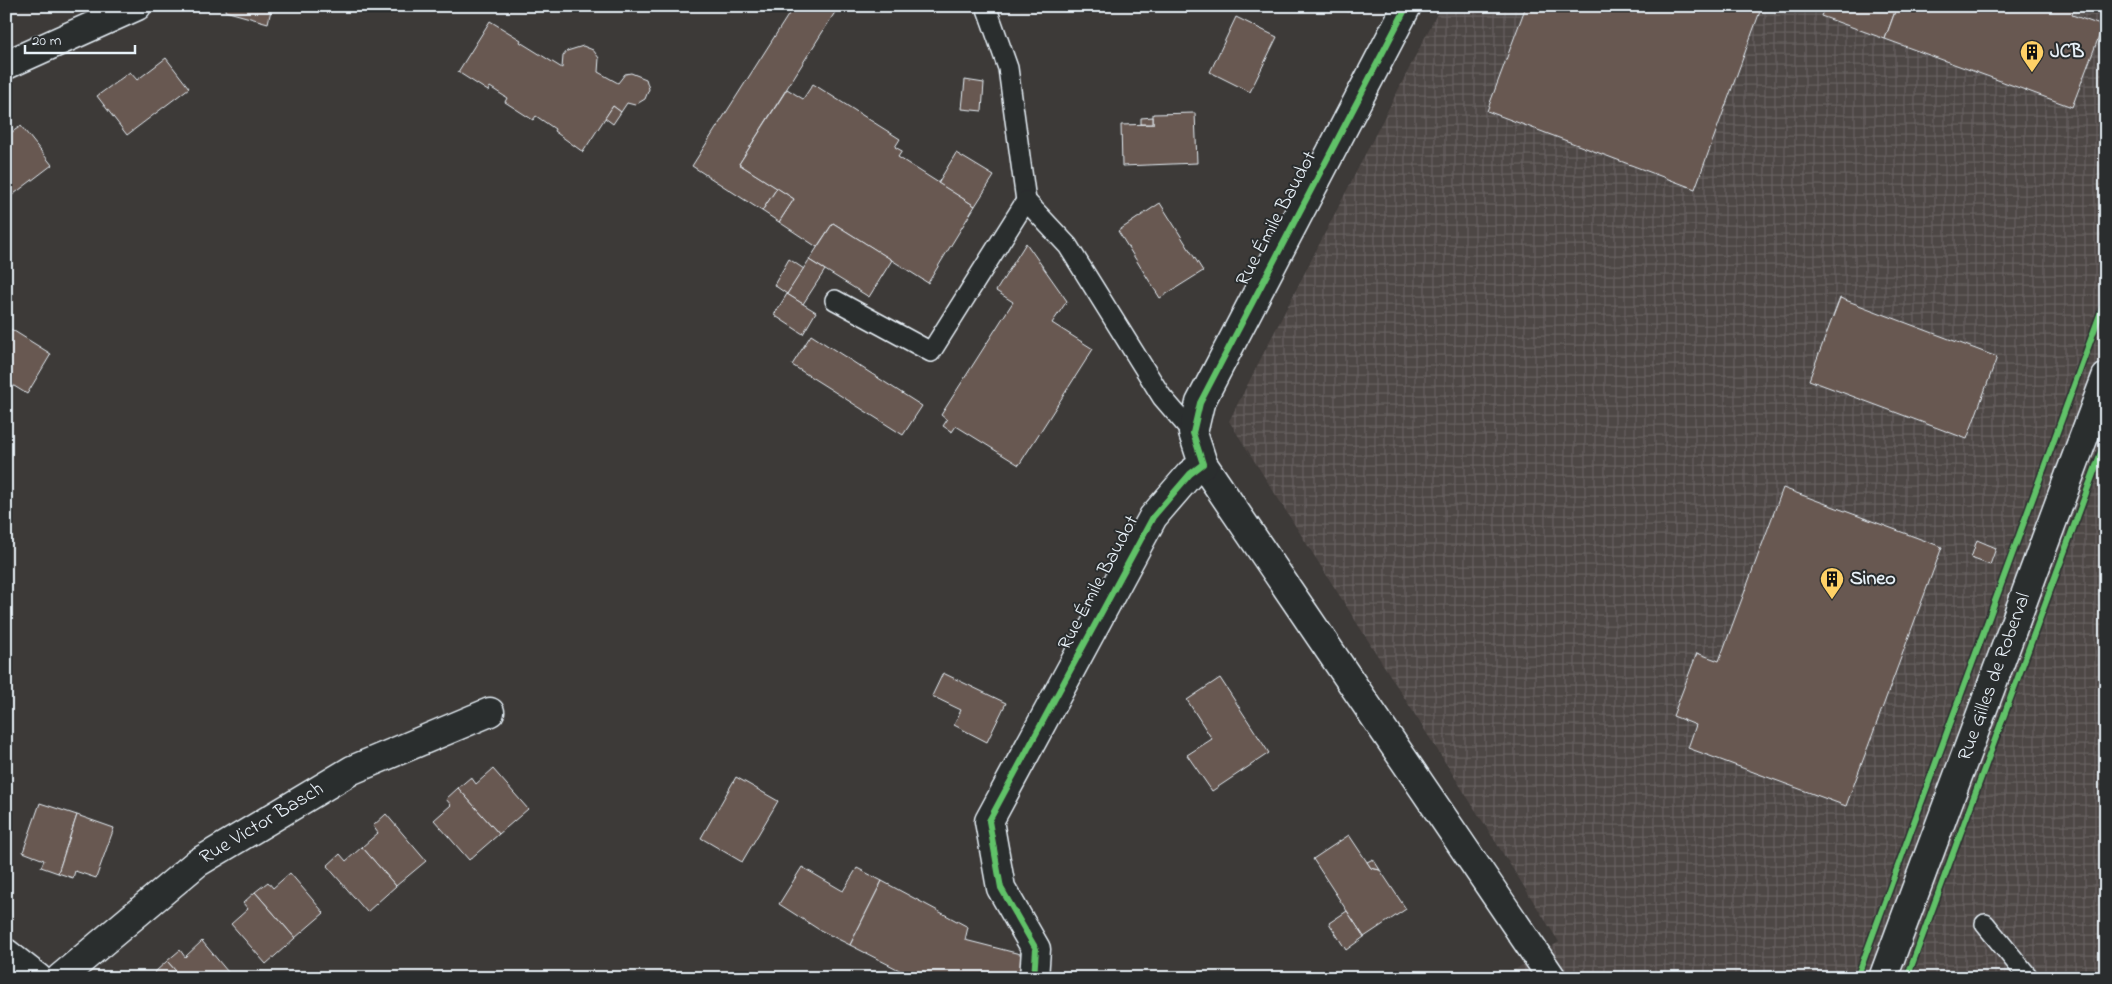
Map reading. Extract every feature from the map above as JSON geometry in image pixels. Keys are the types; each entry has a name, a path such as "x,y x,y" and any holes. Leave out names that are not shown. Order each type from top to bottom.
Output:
{"street":[{"path":"6,64 137,6"},
{"name":"Rue Émile Baudot","path":"1193,433 1200,403 1407,6"},
{"name":"Rue Gilles de Roberval","path":"1883,978 2106,377"},
{"path":"1193,433 1203,464 1552,978"},
{"name":"Rue Émile Baudot","path":"1034,978 1036,949 1000,888 989,821 1152,517 1190,474 1203,464"},
{"name":"Rue Victor Basch","path":"60,978 197,863 352,770 490,712"},
{"path":"6,953 38,978"}],"lane":[{"path":"986,6 1008,68 1026,201 1068,246 1162,397 1193,433"},
{"path":"835,300 931,352 1026,201"},
{"path":"1986,924 2029,978"}],"shaded area":[{"path":"1441,6 2106,6 2106,978 1502,978 1559,942 1229,421"}],"building":[{"path":"226,6 272,6 268,23 225,11"},
{"path":"794,6 839,6 739,164 777,188 762,211 692,166"},
{"path":"1335,6 1351,6 1348,12"},
{"path":"1526,6 1762,6 1695,189 1487,111"},
{"path":"1825,6 1897,6 1885,39 1821,16"},
{"name":"JCB","path":"1897,6 2075,6 2072,15 2103,26 2072,107 1885,39"},
{"path":"1236,17 1277,37 1250,92 1210,72"},
{"path":"490,21 562,68 563,56 567,51 583,46 593,50 599,58 598,72 618,83 625,74 631,73 646,79 649,89 645,99 635,105 627,103 621,112 613,106 583,152 536,116 533,120 505,102 507,98 490,87 488,91 458,72"},
{"path":"166,58 189,88 127,135 97,96 130,72 137,80"},
{"path":"965,80 984,83 982,111 962,109"},
{"path":"813,84 900,139 895,147 902,151 898,157 975,206 928,283 833,223 817,247 779,222 794,199 739,164 787,89 803,99"},
{"path":"613,106 621,112 613,124 605,118"},
{"path":"1195,113 1197,163 1122,166 1121,125 1153,124 1153,114"},
{"path":"1153,117 1153,124 1141,124 1141,118"},
{"path":"21,126 52,165 6,200 6,136"},
{"path":"956,153 994,176 975,206 938,183"},
{"path":"777,188 794,199 779,222 762,211"},
{"path":"1160,203 1203,271 1160,298 1118,231"},
{"path":"833,223 892,260 869,297 809,260"},
{"path":"1026,243 1067,301 1052,323 1093,349 1019,465 956,426 952,432 943,426 947,420 941,415 1013,302 996,291"},
{"path":"789,259 804,269 787,294 774,285"},
{"path":"809,260 825,270 803,304 787,294"},
{"path":"787,294 816,312 803,334 774,315"},
{"path":"1840,298 1997,357 1967,439 1809,380"},
{"path":"6,326 51,354 27,394 6,381"},
{"path":"811,335 922,406 903,435 792,365"},
{"name":"Sineo","path":"1783,488 1942,547 1846,806 1688,748 1696,725 1673,716 1697,653 1719,661"},
{"path":"1977,540 1996,548 1990,565 1971,558"},
{"path":"943,673 1006,703 987,742 954,725 961,710 932,696"},
{"path":"1220,678 1269,753 1212,791 1187,755 1212,739 1187,700"},
{"path":"493,769 528,809 499,834 458,788 471,777 476,784"},
{"path":"736,777 778,801 742,862 701,838"},
{"path":"458,788 499,834 469,860 434,820 451,805 446,799"},
{"path":"40,803 77,815 58,873 41,867 44,860 23,852"},
{"path":"386,814 426,861 396,886 362,847 378,833 373,826"},
{"path":"77,815 114,828 96,878 75,871 73,878 58,873"},
{"path":"1349,835 1371,868 1380,870 1406,909 1364,937 1313,859"},
{"path":"362,847 396,886 367,912 327,866 340,854 346,861"},
{"path":"1373,859 1380,870 1371,868 1367,862"},
{"path":"802,867 843,891 857,868 882,881 850,945 818,929 779,904"},
{"path":"290,873 324,913 295,938 255,892 268,882 273,888"},
{"path":"882,881 968,927 965,940 1024,955 1017,978 915,978 850,945"},
{"path":"255,892 295,938 266,964 231,924 248,909 243,903"},
{"path":"1347,911 1364,937 1346,950 1329,923"},
{"path":"202,941 233,978 182,978 167,961 180,950 185,957"},
{"path":"167,961 182,978 160,978 155,972"}],"cycle path":[{"path":"1034,978 1036,949 1001,888 989,821 1153,517 1190,474 1203,464 1193,433 1200,403 1407,6"},
{"path":"1857,978 2106,298"},
{"path":"1907,978 2106,439"}],"place":[{"name":"JCB","path":"2032,73"},
{"name":"Sineo","path":"1832,600"}]}
